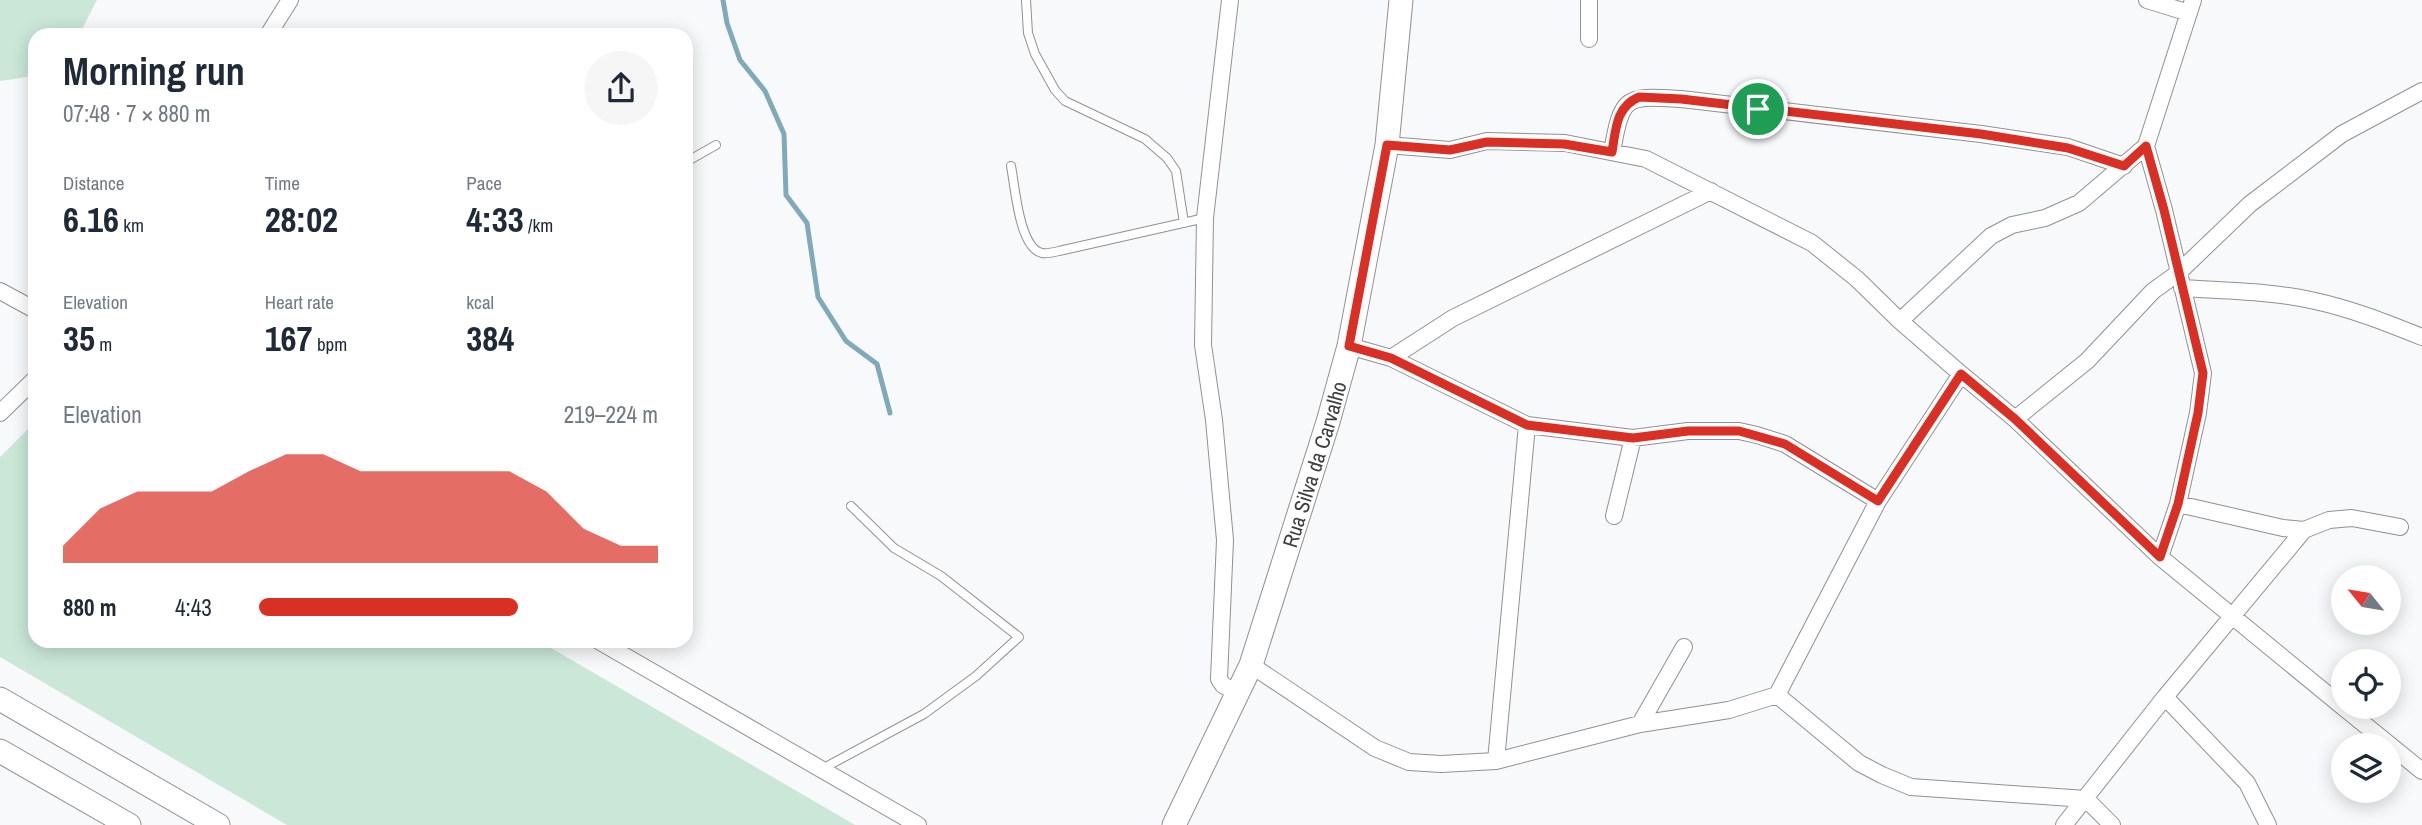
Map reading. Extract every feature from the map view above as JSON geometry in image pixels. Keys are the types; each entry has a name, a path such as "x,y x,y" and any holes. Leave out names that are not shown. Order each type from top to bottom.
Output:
{"street":[{"path":"272,28 290,0"},
{"path":"1230,0 1205,218 1203,345 1214,420 1225,540 1219,680 1237,692"},
{"name":"Rua Silva da Carvalho","path":"1174,825 1251,665 1328,422 1349,346 1387,145 1401,0"},
{"path":"1589,0 1589,40"},
{"path":"1900,321 1991,236 2012,225 2045,218 2080,203 2146,146 2191,6 2147,0"},
{"path":"2015,419 2087,361 2153,290 2180,280 2250,204 2342,134 2422,91"},
{"path":"1612,152 1621,111 1627,102 1639,97 1681,99 1981,134 2068,148 2124,166"},
{"path":"1387,145 1450,150 1487,142 1564,144 1646,159 1812,243 1857,279 1900,321 2015,419 2160,557 2331,697"},
{"path":"2146,146 2203,373 2198,413 2178,504 2160,557"},
{"path":"1391,358 1453,318 1711,191"},
{"path":"2180,280 2315,301 2366,315 2422,337"},
{"path":"0,291 28,306"},
{"path":"1349,346 1391,358 1527,425 1633,438 1688,431 1739,431 1785,444 1878,501"},
{"path":"1251,665 1375,748 1409,762 1441,764 1496,761 1640,724 1729,710 1777,695 1878,501 1961,374"},
{"path":"0,413 28,386"},
{"path":"1496,761 1527,425"},
{"path":"1614,516 1633,438"},
{"path":"2178,504 2283,528 2304,530 2329,520 2352,518 2400,527"},
{"path":"2064,825 2165,696 2304,530"},
{"path":"1640,724 1684,647"},
{"path":"611,648 918,825"},
{"path":"1777,695 1859,763 1911,787 2086,799 2112,825"},
{"path":"2165,696 2247,783 2268,825"},
{"path":"0,699 218,825"},
{"path":"2358,719 2422,771"},
{"path":"0,751 129,825"}],"lane":[{"path":"1026,0 1028,33 1035,54 1055,90 1065,101 1145,139 1167,158 1176,171 1184,223"},
{"path":"693,158 716,145"},
{"path":"1012,166 1024,235 1034,248 1042,253 1205,218"},
{"path":"822,769 924,714 976,676 1019,637 941,576 894,548 851,506"}],"green space":[{"path":"0,0 97,0 83,28 28,28 28,77 0,81"},
{"path":"28,429 28,648 551,648 855,825 287,825 0,657 0,457"}],"waterway":[{"path":"723,0 727,23 740,60 765,91 784,134 786,195 807,223 818,297 846,341 877,364 890,413"}],"route":[{"path":"1639,97 1681,99 1758,109 1981,134 2068,148 2124,166 2146,146 2203,373 2198,413 2178,504 2160,557 2015,419 1961,374 1878,501 1785,444 1739,431 1688,431 1633,438 1527,425 1391,358 1349,346 1387,145 1450,150 1487,142 1564,144 1612,152 1621,111 1627,102 1639,97"}]}
